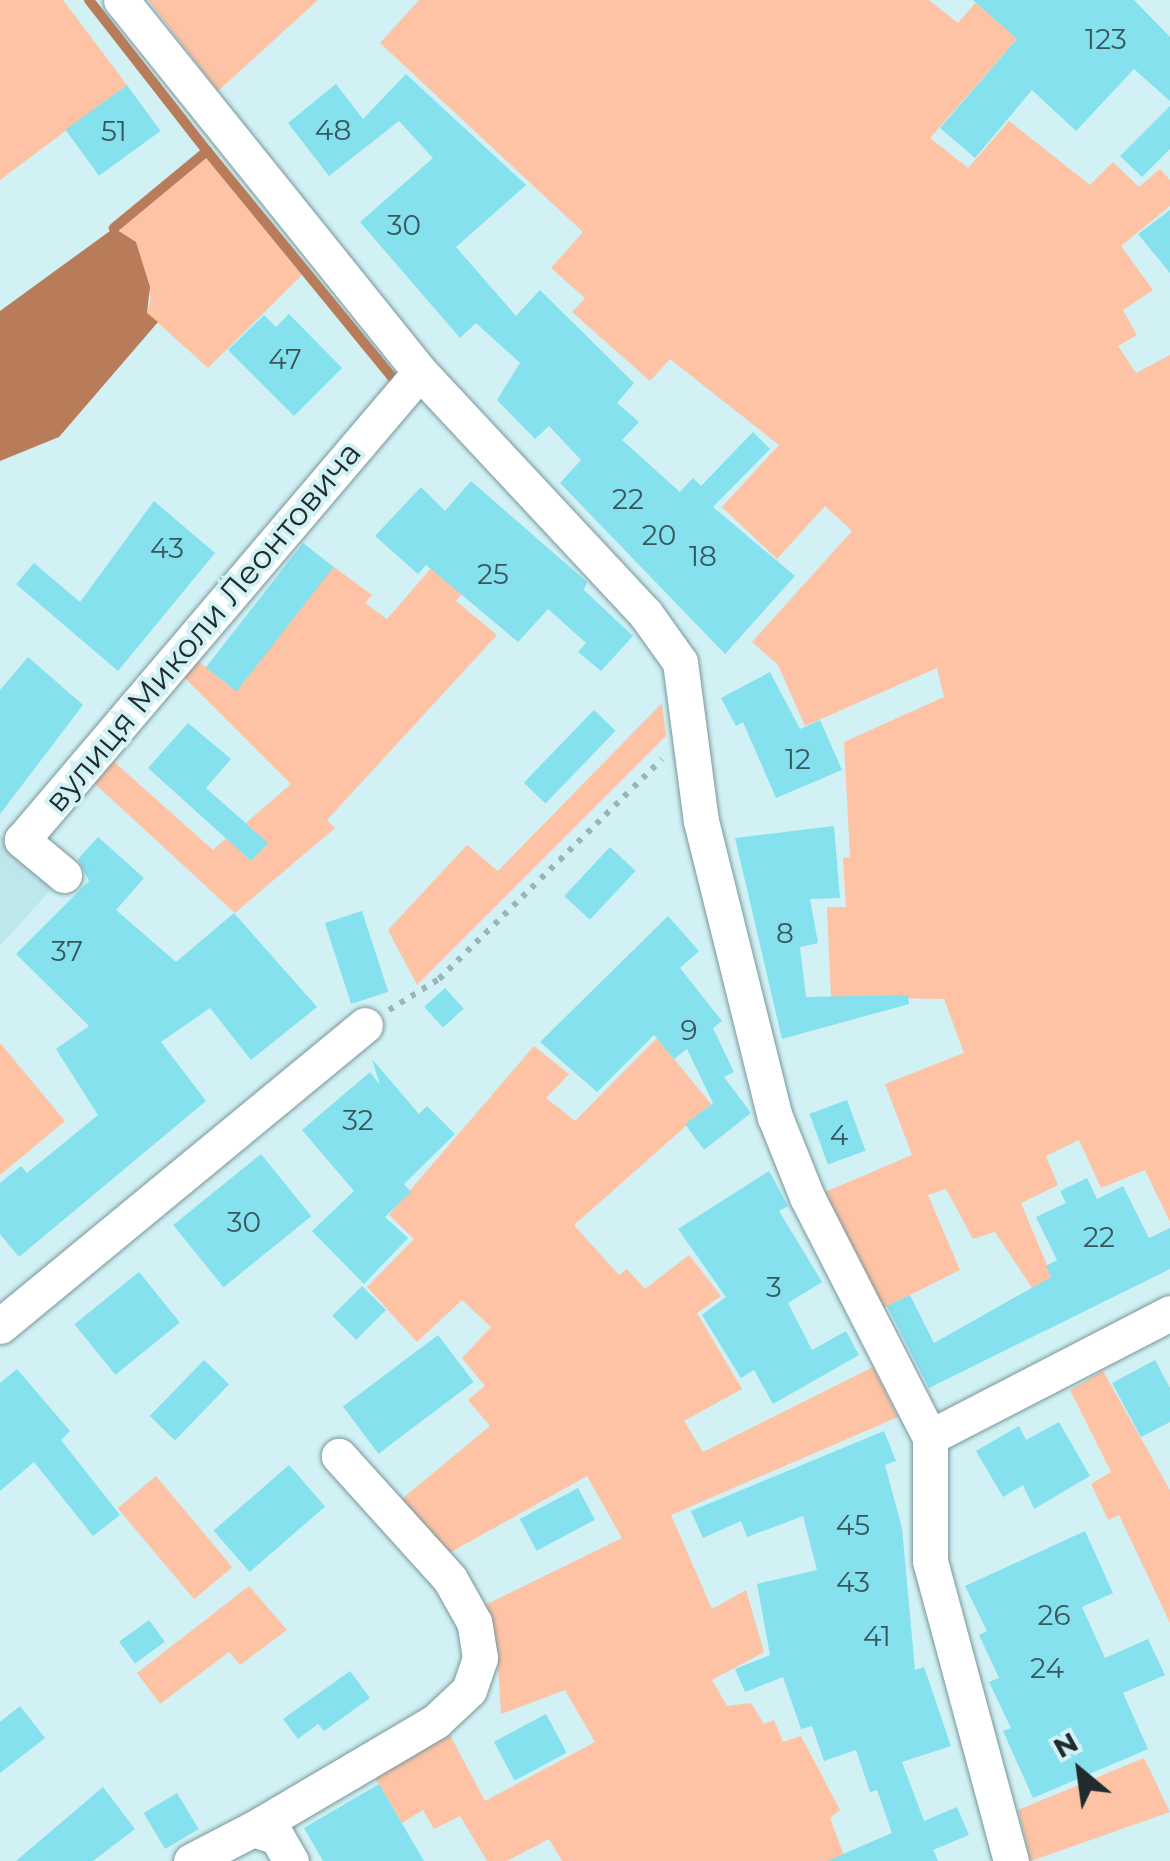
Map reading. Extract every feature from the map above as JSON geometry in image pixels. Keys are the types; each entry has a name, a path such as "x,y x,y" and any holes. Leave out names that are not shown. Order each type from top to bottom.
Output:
{"street":[{"path":"120,0 420,372 665,638 688,686 701,822 776,1117 807,1198 930,1436 930,1561 1011,1861"},
{"name":"вулиця Миколи Леонтовича","path":"64,875 22,840 420,372"},
{"path":"0,1326 365,1024"},
{"path":"930,1436 1170,1313"},
{"path":"191,1861 253,1829 436,1720 469,1690 480,1658 464,1600 339,1456"},
{"path":"253,1829 278,1837 291,1861"}],"path":[{"path":"365,1024 428,989 651,767 694,744"}],"shaded area":[{"path":"0,0 63,0 127,85 0,180"},
{"path":"148,0 318,0 218,91"},
{"path":"419,0 929,0 958,23 976,2 1017,39 930,138 968,168 1009,121 1090,185 1113,162 1139,187 1160,169 1170,180 1170,206 1121,246 1153,290 1123,310 1137,335 1118,346 1136,373 1170,355 1170,1222 1145,1170 1101,1188 1079,1140 1046,1156 1058,1185 1021,1203 1060,1296 1042,1303 995,1232 973,1239 946,1189 928,1195 960,1270 882,1309 825,1192 912,1155 885,1084 964,1053 944,999 831,997 827,907 846,907 843,858 850,857 844,742 944,697 937,668 805,726 778,665 752,642 852,531 825,506 777,559 722,507 779,445 670,359 650,381 572,312 585,298 551,268 583,232 380,43"},
{"path":"201,151 302,275 208,368 147,313 151,298 136,242 107,228"},
{"path":"114,228 136,242 150,287 147,313 158,322 59,437 0,461 0,311"},
{"path":"440,558 472,582 456,601 497,635 327,820 335,828 235,913 93,782 112,760 213,850 226,838 251,861 267,843 246,823 291,784 184,677 198,661 229,686 334,567 372,595 365,603 387,619"},
{"path":"662,703 666,736 417,985 388,930 467,845 498,871"},
{"path":"0,835 56,884 0,946"},
{"path":"657,1038 711,1104 574,1225 619,1275 627,1269 645,1289 689,1255 721,1296 697,1313 742,1389 684,1421 703,1452 873,1367 898,1417 671,1515 712,1609 746,1590 764,1652 712,1680 727,1706 751,1703 764,1724 774,1720 783,1742 801,1736 840,1810 830,1818 846,1861 562,1861 549,1839 507,1861 487,1861 460,1816 434,1829 423,1810 402,1823 375,1778 449,1733 485,1801 595,1742 565,1690 501,1714 497,1650 481,1607 622,1538 587,1476 444,1556 397,1503 490,1426 468,1400 485,1386 462,1358 491,1327 462,1300 417,1342 367,1287 414,1239 389,1215 534,1046 569,1074 546,1098 575,1121"},
{"path":"0,1043 65,1121 0,1175"},
{"path":"1103,1371 1170,1490 1170,1623 1119,1515 1108,1520 1091,1484 1111,1472 1070,1390"},
{"path":"156,1476 232,1567 194,1599 118,1508"},
{"path":"249,1586 287,1630 240,1665 229,1652 160,1704 137,1673"},
{"path":"1144,1758 1170,1812 1031,1861 1018,1810"}],"building":[{"path":"973,0 1134,0 1170,37 1170,101 1134,69 1076,131 1032,90 975,158 940,128 1017,39"},
{"path":"406,74 526,185 456,247 516,316 540,290 634,383 617,403 639,422 622,440 680,492 693,478 701,486 753,432 770,449 713,507 795,576 725,654 560,483 581,460 549,426 535,439 497,400 520,363 476,323 460,338 360,222 433,158 399,121 329,176 288,123 336,84 363,119"},
{"path":"127,85 161,131 99,176 66,130"},
{"path":"1170,106 1170,149 1142,177 1120,156"},
{"path":"1170,210 1170,273 1138,234"},
{"path":"289,314 342,368 294,416 228,350 264,315 276,327"},
{"path":"471,481 587,582 584,590 633,636 601,671 578,652 586,643 548,609 518,642 426,565 418,574 375,536 421,487 445,511"},
{"path":"154,501 215,553 118,671 16,584 34,563 80,602"},
{"path":"303,543 334,567 236,692 206,668"},
{"path":"28,657 83,705 0,814 0,690"},
{"path":"770,672 800,729 820,720 842,770 776,798 743,722 736,726 721,698"},
{"path":"594,710 616,731 545,803 524,783"},
{"path":"188,723 231,759 206,788 268,843 251,861 148,768"},
{"path":"834,826 840,898 810,899 818,943 800,947 806,997 908,995 909,1004 782,1039 735,838"},
{"path":"98,837 144,878 116,910 176,962 234,913 317,1007 251,1060 210,1008 161,1042 206,1101 19,1257 0,1234 0,1183 21,1166 27,1173 98,1115 56,1049 89,1026 16,954 89,881 78,859"},
{"path":"610,847 636,871 590,920 564,896"},
{"path":"362,911 388,992 351,1004 325,923"},
{"path":"668,916 699,951 680,968 722,1021 713,1028 734,1072 724,1077 751,1113 704,1150 685,1124 713,1103 687,1049 674,1059 654,1035 597,1092 540,1042"},
{"path":"445,988 464,1009 443,1028 424,1007"},
{"path":"372,1059 419,1114 427,1106 455,1134 404,1184 411,1192 385,1217 408,1238 364,1284 312,1231 354,1191 302,1130 370,1072 380,1085"},
{"path":"847,1100 865,1151 828,1164 809,1114"},
{"path":"261,1154 311,1216 224,1287 173,1225"},
{"path":"769,1171 788,1206 779,1211 822,1282 788,1303 812,1350 846,1331 859,1355 773,1404 754,1370 741,1378 702,1315 726,1297 678,1229"},
{"path":"1087,1178 1097,1199 1123,1186 1149,1238 1170,1228 1170,1269 929,1388 887,1306 910,1295 934,1343 1051,1277 1046,1266 1057,1260 1036,1217 1066,1203 1060,1191"},
{"path":"139,1272 180,1323 115,1375 74,1324"},
{"path":"362,1286 386,1310 356,1340 332,1316"},
{"path":"438,1335 474,1382 378,1454 343,1407"},
{"path":"204,1360 229,1384 175,1440 150,1416"},
{"path":"1155,1360 1170,1388 1170,1422 1141,1437 1112,1383"},
{"path":"17,1369 70,1431 61,1440 120,1515 93,1536 34,1462 0,1491 0,1383"},
{"path":"1059,1422 1090,1476 1034,1509 1023,1485 1003,1497 976,1451 1019,1426 1026,1440"},
{"path":"884,1431 896,1461 885,1465 902,1528 915,1670 924,1667 951,1746 902,1762 924,1821 957,1807 969,1835 933,1850 938,1861 827,1861 892,1833 877,1790 870,1792 856,1750 824,1761 812,1726 801,1729 783,1677 745,1692 735,1669 770,1655 757,1584 817,1570 803,1516 747,1537 741,1521 703,1538 691,1511"},
{"path":"289,1465 325,1507 250,1572 214,1531"},
{"path":"578,1488 595,1520 537,1551 520,1519"},
{"path":"1085,1531 1113,1593 1082,1607 1105,1658 1148,1639 1165,1675 1123,1693 1148,1749 1033,1798 1003,1731 1011,1728 989,1682 999,1678 979,1635 987,1631 965,1586"},
{"path":"149,1620 165,1642 135,1664 119,1642"},
{"path":"350,1671 370,1698 324,1731 318,1724 298,1739 283,1719"},
{"path":"20,1706 45,1738 0,1773 0,1722"},
{"path":"546,1714 567,1753 515,1781 494,1742"},
{"path":"379,1784 424,1861 323,1861 304,1828"},
{"path":"103,1787 135,1829 93,1861 16,1861"},
{"path":"177,1793 199,1829 165,1849 144,1813"}],"waterway":[{"path":"89,0 207,151 114,228"},
{"path":"207,151 393,378"}]}
